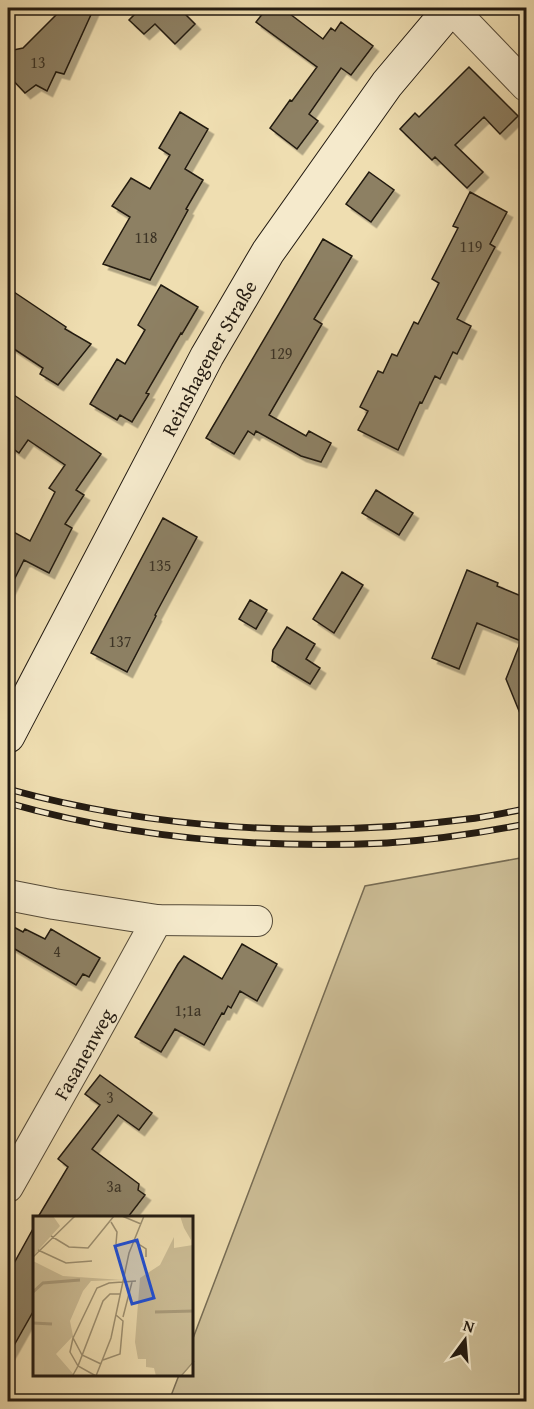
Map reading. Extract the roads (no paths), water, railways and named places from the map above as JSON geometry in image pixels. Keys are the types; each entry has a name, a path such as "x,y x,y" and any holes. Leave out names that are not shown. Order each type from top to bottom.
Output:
{"main road":[{"name":"Reinshagener Straße","path":"8,736 207,356 268,252 387,84 451,8"}],"street":[{"path":"451,8 526,86"},
{"path":"8,895 157,920 257,921"},
{"name":"Fasanenweg","path":"8,1187 157,920"}],"railway":[{"path":"8,789 121,814 236,827 352,829 475,818 526,809"},
{"path":"8,803 54,815 148,833 291,844 404,842 526,824"}]}
